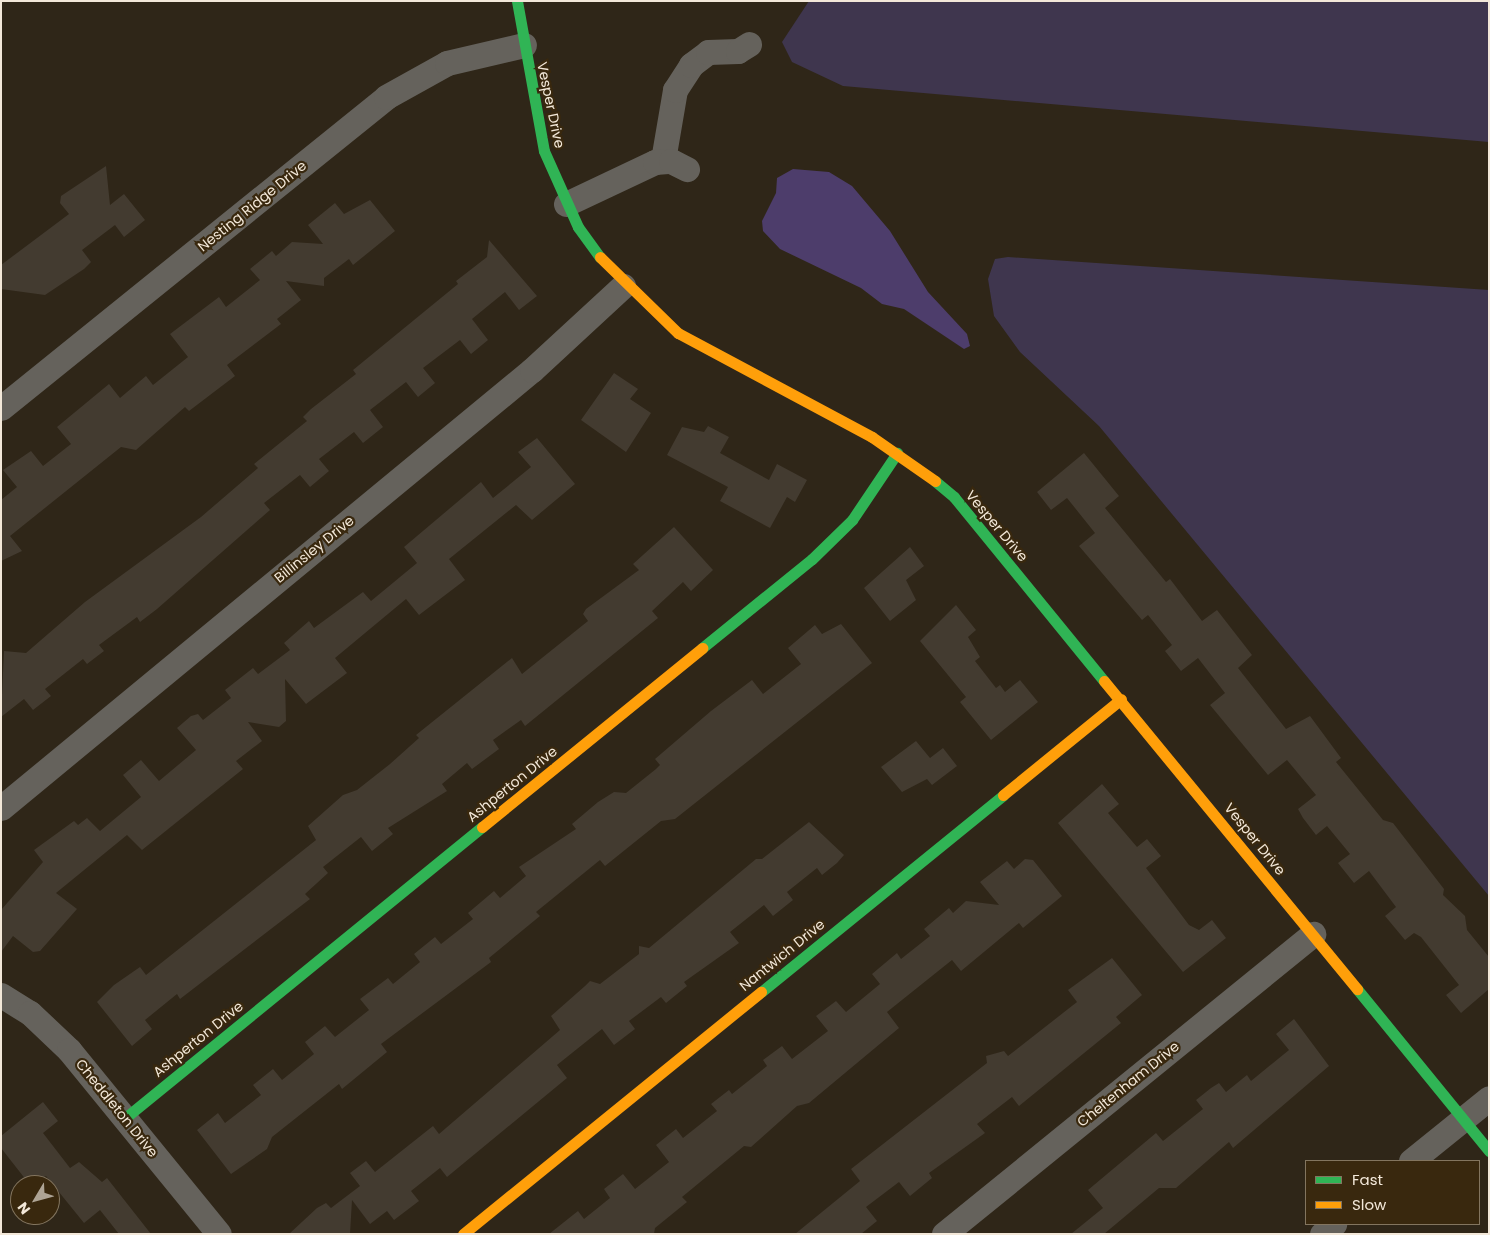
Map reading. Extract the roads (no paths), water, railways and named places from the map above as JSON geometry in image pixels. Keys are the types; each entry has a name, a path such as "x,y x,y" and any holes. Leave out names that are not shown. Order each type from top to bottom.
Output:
{"street":[{"name":"Vesper Drive","path":"517,1 538,127 566,204 623,286 704,349 897,453 968,512 1489,1151"},
{"path":"663,160 675,90 691,65 708,52 738,51 749,44"},
{"name":"Nesting Ridge Drive","path":"1,408 386,97 447,63 524,45"},
{"path":"566,204 663,160 687,169"},
{"name":"Billinsley Drive","path":"1,808 532,370 623,286"},
{"name":"Ashperton Drive","path":"125,1118 812,559 852,520 897,453"},
{"name":"Nantwich Drive","path":"463,1234 1121,699"},
{"name":"Cheltenham Drive","path":"944,1234 1313,934"},
{"name":"Cheddleton Drive","path":"1,995 50,1030 125,1118 219,1234"},
{"path":"1412,1160 1489,1098"},
{"path":"1322,1234 1333,1225"}]}
